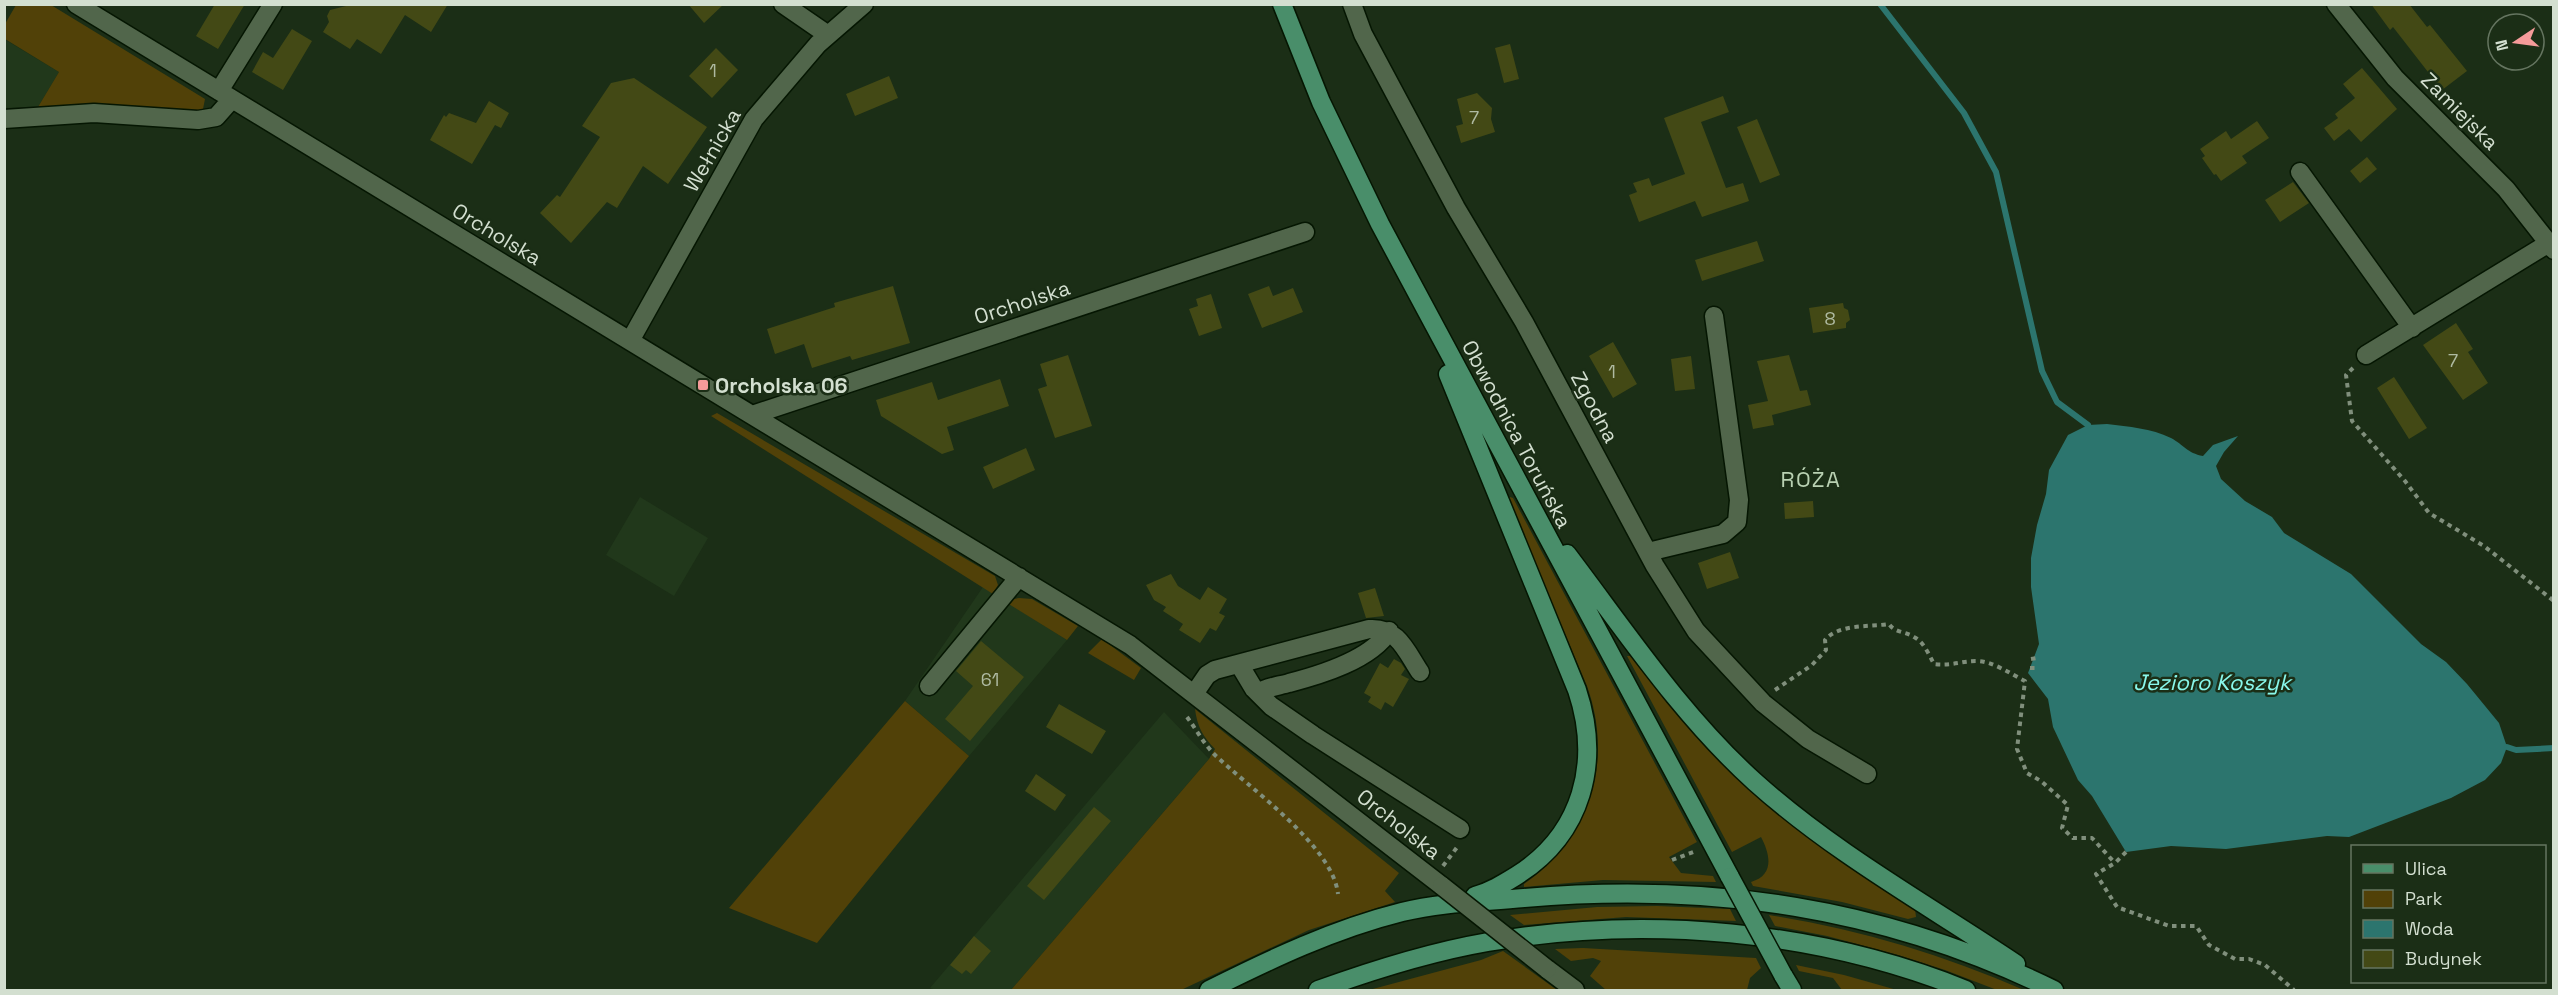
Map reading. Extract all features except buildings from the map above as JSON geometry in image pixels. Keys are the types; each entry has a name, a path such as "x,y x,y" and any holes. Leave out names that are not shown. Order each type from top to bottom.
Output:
{"main road":[{"name":"Obwodnica Toruńska","path":"1282,4 1321,102 1419,300 1788,983"},
{"path":"1209,990 1269,960 1325,938 1404,912 1479,895 1503,885 1550,848 1571,818 1579,800 1585,779 1588,741 1583,710 1574,682 1419,300"},
{"path":"1501,452 1539,516 1639,653 1696,722 1738,766 1785,808 1836,847 2055,990"},
{"path":"1444,904 1477,900 1624,893 1688,894 1776,903 1859,919 1935,941 1992,962 2055,990"},
{"path":"1318,990 1402,962 1487,942 1581,931 1641,929 1727,933 1816,946 1908,970 1966,990"}],"street":[{"name":"Orcholska","path":"76,4 1130,645 1575,990"},
{"path":"4,119 93,113 198,120 216,117 225,95 273,4"},
{"path":"783,4 828,36"},
{"name":"Wełnicka","path":"630,341 754,119 828,36 864,4"},
{"name":"Zgodna","path":"1352,4 1363,34 1456,208 1524,322 1648,552 1696,631 1763,703 1808,739 1867,774"},
{"name":"Zamiejska","path":"2336,4 2395,78 2506,189 2551,246"},
{"path":"2300,172 2412,328"},
{"name":"Orcholska","path":"752,415 1305,232"},
{"path":"2366,356 2551,246"},
{"path":"1648,552 1723,534 1737,522 1739,501 1714,316"},
{"path":"929,686 1018,577"},
{"path":"1194,694 1210,672 1369,629 1389,631 1399,639 1420,672"},
{"path":"1258,693 1342,665 1378,643 1389,631"},
{"name":"Orcholska","path":"1239,664 1258,693 1312,735 1461,836"}],"path":[{"path":"2366,356 2346,375 2352,421 2406,481 2429,513 2484,546 2553,601"},
{"path":"1763,703 1777,687 1812,665 1826,650 1825,640 1830,633 1846,628 1888,624 1893,629 1915,637 1925,647 1934,664 1951,666 1979,661 2001,669 2025,681 2017,749 2027,772 2068,805 2062,828 2073,838 2092,838 2115,863"},
{"path":"2030,668 2037,668"},
{"path":"1187,717 1212,753 1291,823 1329,866 1337,882 1338,894"},
{"path":"1442,867 1461,836"},
{"path":"1672,860 1696,851"},
{"path":"2126,852 2115,863 2096,874 2117,908 2169,926 2196,926 2209,945 2235,959 2249,959 2265,965 2294,990"}],"shaded area":[{"path":"4,39 59,72 38,107 5,108"},
{"path":"640,497 708,538 674,596 606,555"},
{"path":"983,587 1067,640 969,756 905,701"},
{"path":"1164,712 1209,759 1011,990 936,990 930,988"}],"green space":[{"path":"16,5 51,5 205,99 203,109 195,112 94,105 38,107 59,72 5,39 5,24"},
{"path":"717,413 995,576 998,585 993,594 711,416"},
{"path":"1513,498 1697,842 1669,857 1681,873 1713,876 1716,882 1603,880 1524,887 1524,884 1547,866 1565,845 1580,821 1590,796 1596,770 1598,742 1595,714 1587,686 1508,499"},
{"path":"1019,598 1032,599 1078,626 1067,640 1004,601"},
{"path":"1102,639 1141,668 1134,680 1088,653"},
{"path":"1627,656 1630,656 1702,741 1749,788 1829,853 1915,909 1916,917 1908,919 1842,902 1753,886 1751,882 1764,874 1768,863 1767,850 1761,837 1732,852"},
{"path":"905,701 969,756 817,943 729,908"},
{"path":"1195,709 1399,873 1385,891 1395,902 1309,930 1181,990 1011,990 1209,759 1215,749 1201,731"},
{"path":"1657,906 1730,909 1736,921 1626,917 1524,925 1510,915 1597,907"},
{"path":"1769,915 1867,935 1899,944 1962,965 2024,990 1997,990 1898,955 1827,936 1775,926"},
{"path":"1583,948 1756,958 1761,968 1750,978 1747,990 1606,990 1590,976 1601,961 1593,958 1571,961 1555,949"},
{"path":"1503,951 1557,990 1369,990 1481,960"},
{"path":"1796,965 1844,975 1897,990 1842,990 1833,978 1799,971"}],"water":[{"name":"Jezioro Koszyk","path":"2107,424 2156,432 2171,438 2193,453 2203,456 2213,445 2238,436 2224,452 2216,466 2221,479 2245,501 2272,517 2284,533 2351,574 2421,644 2446,662 2499,723 2507,747 2501,763 2485,780 2451,798 2349,837 2327,836 2226,849 2171,846 2126,852 2092,796 2078,780 2053,727 2048,699 2028,673 2039,644 2031,587 2031,558 2046,494 2049,470 2068,435 2088,425"}],"waterway":[{"path":"1880,4 1964,113 1996,172 2042,371 2057,402 2088,425"},
{"path":"2507,747 2516,750 2554,748"}],"place":[{"name":"Orcholska 06","path":"703,385"}],"district":[{"name":"RÓŻA","path":"1811,479"}]}
